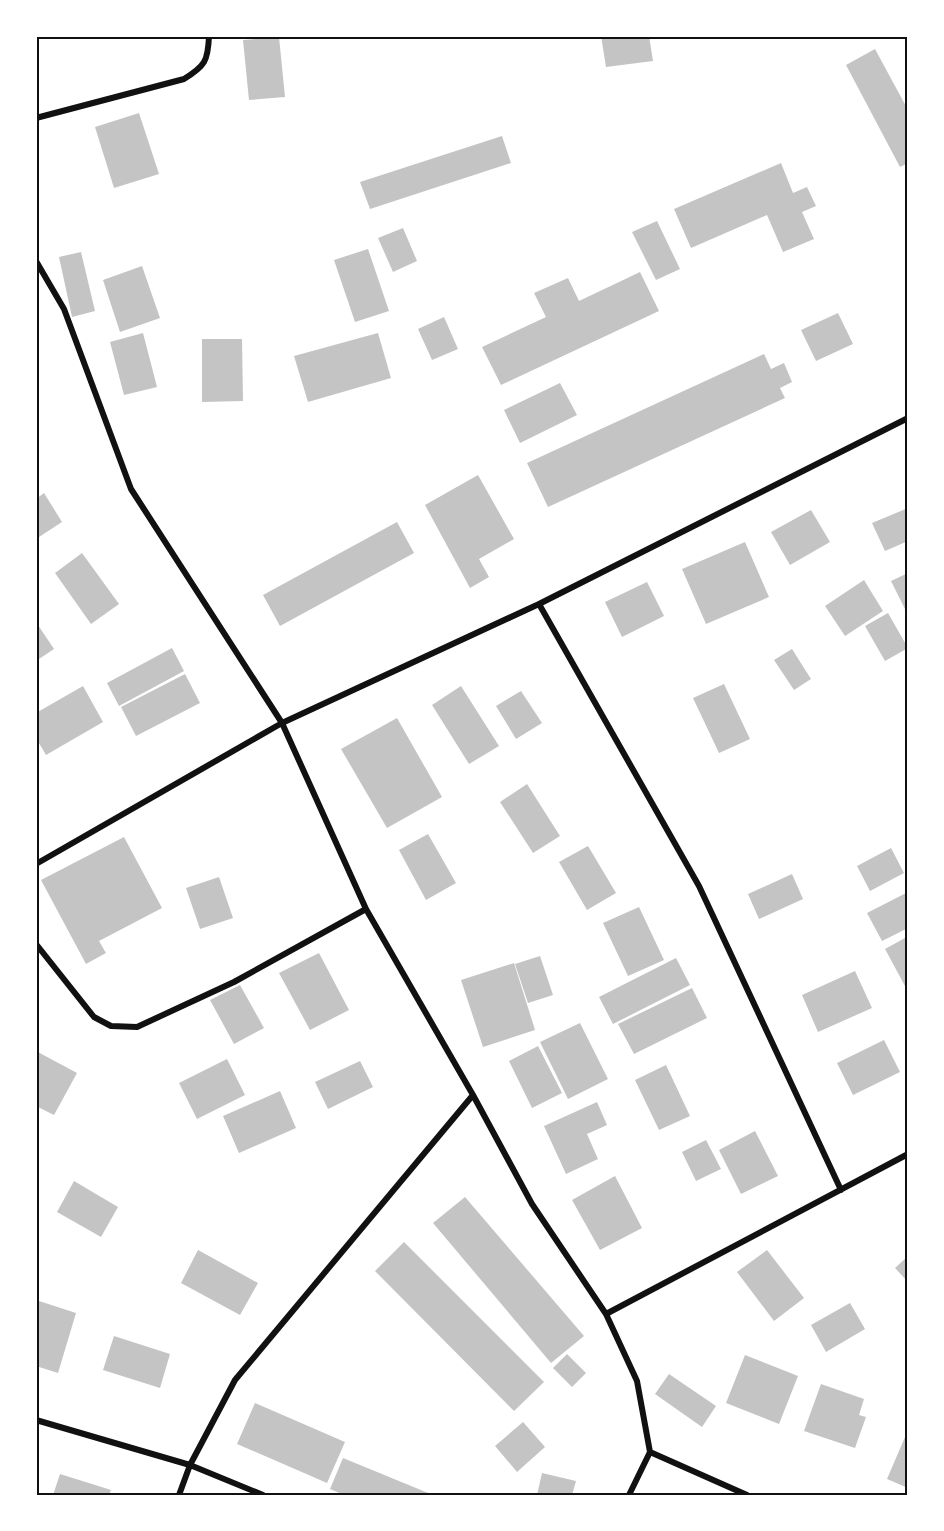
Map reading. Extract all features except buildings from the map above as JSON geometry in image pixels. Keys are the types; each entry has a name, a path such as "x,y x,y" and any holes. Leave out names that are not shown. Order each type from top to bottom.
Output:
{"street":[{"path":"36,118 184,80 201,68 209,51 209,36"},
{"path":"36,261 64,309 131,489 282,723 366,909 473,1095 532,1204 606,1314 637,1381 650,1452 629,1495"},
{"path":"36,864 282,723 539,604 908,417"},
{"path":"539,604 699,886 841,1190"},
{"path":"36,944 94,1017 111,1026 137,1027 234,982 366,909"},
{"path":"179,1495 190,1465 235,1380 473,1095"},
{"path":"606,1314 908,1154"},
{"path":"36,1420 190,1465 263,1495"},
{"path":"650,1452 747,1495"}]}
